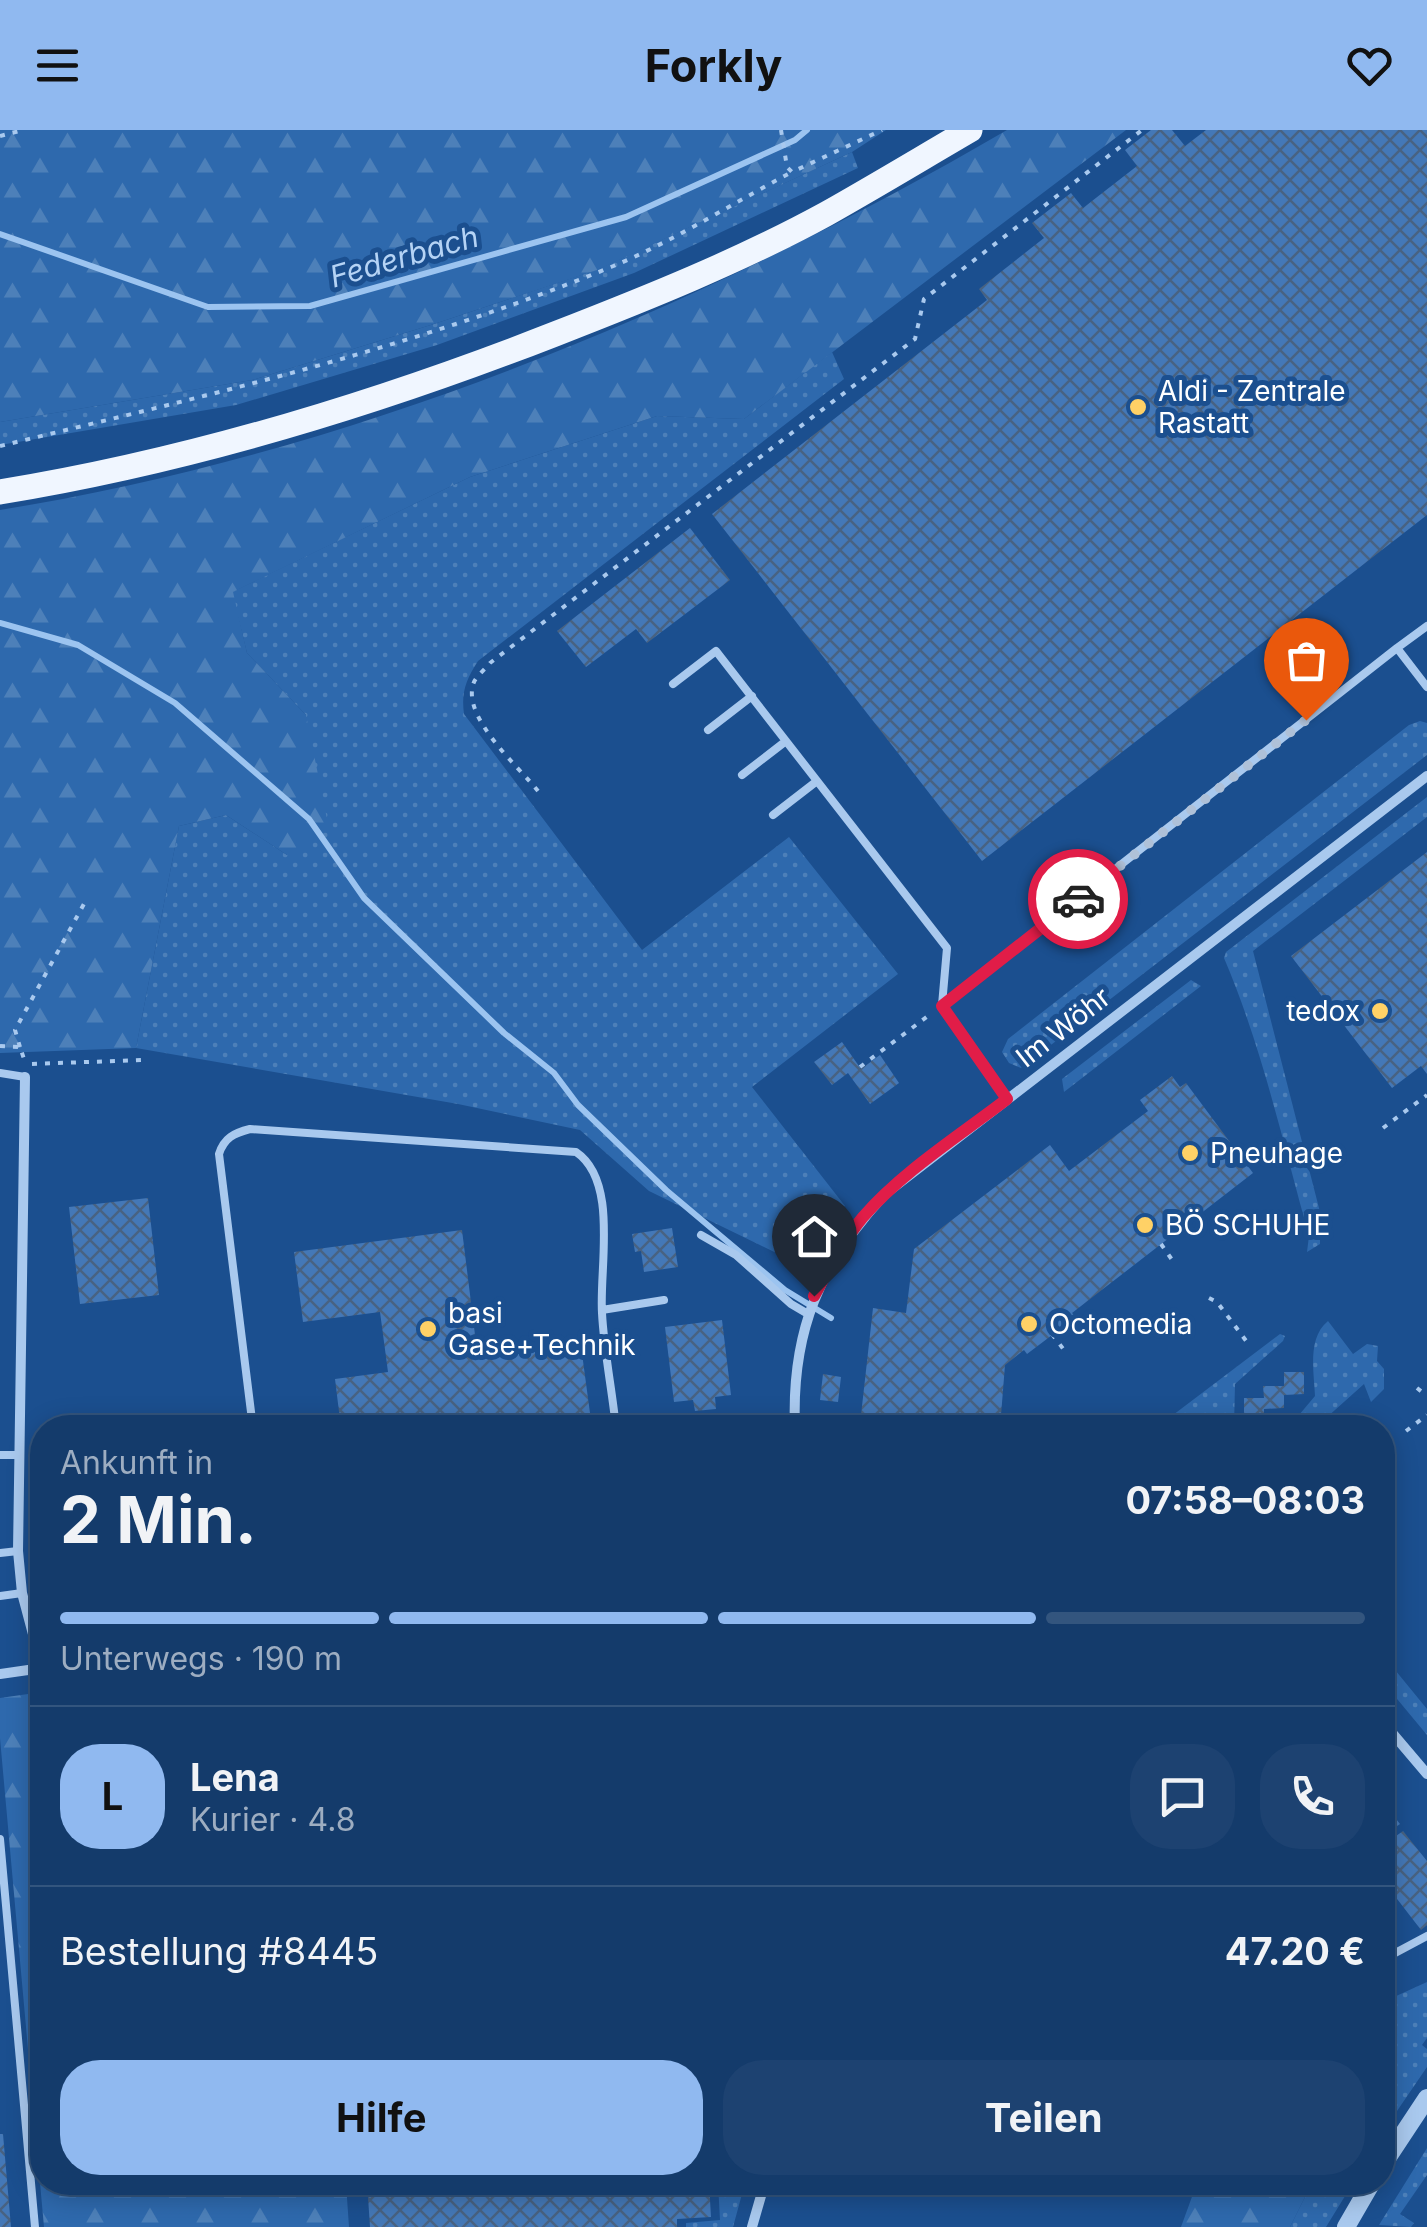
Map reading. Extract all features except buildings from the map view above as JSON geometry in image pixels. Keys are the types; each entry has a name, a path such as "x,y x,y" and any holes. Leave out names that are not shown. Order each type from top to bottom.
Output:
{"main road":[{"path":"0,492 240,439 446,376 637,303 806,224 970,130"}],"street":[{"name":"Im Wöhr","path":"795,1415 796,1363 808,1314 834,1258 860,1220 885,1194 1427,776"},
{"path":"25,1077 18,1551 30,1622"},
{"path":"0,1674 30,1670"},
{"path":"1395,1736 1427,1774"},
{"path":"1395,2146 1427,2098"},
{"path":"752,2227 761,2195"},
{"path":"1346,2227 1364,2195"}],"lane":[{"path":"942,1006 1427,626"},
{"path":"1397,648 1427,687"},
{"path":"673,684 716,651 947,948 942,1006 1007,1099"},
{"path":"708,730 752,696"},
{"path":"742,775 786,740"},
{"path":"773,815 817,781"},
{"path":"0,1072 25,1077"},
{"path":"250,1415 218,1154 222,1143 235,1133 250,1129 576,1152 588,1160 595,1172 606,1237 602,1310 614,1415"},
{"path":"701,1235 736,1255 791,1304 808,1314"},
{"path":"602,1310 664,1300"},
{"path":"0,1454 19,1454"},
{"path":"0,1554 18,1551"},
{"path":"0,1596 22,1592"},
{"path":"0,1840 30,2172"},
{"path":"1395,1953 1427,1936"},
{"path":"32,2195 35,2227"}],"path":[{"path":"0,136 23,130"},
{"path":"781,130 790,170"},
{"path":"0,446 253,385 439,330 614,266 790,170 882,130"},
{"path":"538,791 478,720 471,702 474,682 490,663 915,339 924,300 1142,130"},
{"path":"85,902 15,1030 26,1064 142,1060"},
{"path":"860,1068 942,1006"},
{"path":"0,1046 20,1047"},
{"path":"1383,1128 1427,1095"},
{"path":"1244,1160 1260,1148"},
{"path":"1161,1244 1176,1264"},
{"path":"1209,1298 1217,1302 1248,1342"},
{"path":"1052,1334 1064,1350"},
{"path":"1417,1388 1427,1396"},
{"path":"1406,1431 1427,1416"}],"green space":[{"path":"0,130 886,130 852,152 597,270 434,324 252,380 0,422"},
{"path":"1007,130 1126,130 744,419 657,416 470,477 233,592 247,653 306,715 328,824 287,855 226,815 179,826 136,1048 0,1053 0,510 132,485 263,452 393,412 521,366 770,257"},
{"path":"852,152 858,168 634,273 437,345 236,405 0,445 0,422 252,380 596,270"},
{"path":"832,352 844,379 478,661 463,699 464,714 642,950 789,837 898,974 752,1087 845,1206 825,1230 805,1267 649,1191 580,1130 458,1104 136,1048 179,826 226,815 287,855 306,715 247,653 232,592 470,477 657,416 744,419"},
{"path":"1427,723 1427,755 1021,1068 1009,1063 1002,1052 1008,1039 1409,725"},
{"path":"1427,797 1427,817 1253,951 1320,1212 1320,1244 1307,1252 1309,1236 1271,1096 1224,958 1226,952"},
{"path":"1191,980 1201,986 1064,1092 1062,1079"},
{"path":"1328,1321 1353,1354 1367,1344 1378,1346 1377,1361 1384,1369 1384,1389 1371,1402 1364,1384 1329,1415 1299,1415 1315,1396 1314,1346"},
{"path":"1280,1334 1285,1336 1235,1384 1234,1415 1173,1415"},
{"path":"1395,1670 1427,1709 1427,1735 1395,1696"},
{"path":"30,1694 30,2071 0,1738 0,1698"},
{"path":"1427,1982 1427,2038 1422,2045 1427,2049 1427,2067 1395,2114 1395,1997"},
{"path":"1427,2148 1427,2175 1400,2214 1414,2223 1411,2227 1379,2225"},
{"path":"41,2195 347,2195 349,2227 44,2227"},
{"path":"719,2195 742,2195 733,2227 686,2227 686,2223 720,2220"},
{"path":"1192,2195 1306,2195 1290,2227 1181,2227"},
{"path":"1306,2195 1346,2195 1326,2227 1290,2227"}],"waterway":[{"name":"Federbach","path":"0,234 208,307 310,306 626,217 795,140 807,130"},
{"path":"0,623 78,645 175,703 309,819 364,898 504,1033 554,1073 578,1105 666,1190 785,1290 831,1318"}],"way so far":[{"path":"1078,899 1306,720"}],"place":[{"name":"Aldi - Zentrale Rastatt","path":"1138,407"},
{"name":"tedox","path":"1380,1011"},
{"name":"Pneuhage","path":"1190,1153"},
{"name":"BÖ SCHUHE","path":"1145,1225"},
{"name":"Octomedia","path":"1029,1324"},
{"name":"basi Gase+Technik","path":"428,1329"}],"route":[{"path":"814,1296 860,1220 885,1194 1007,1099 942,1006 1078,899"}]}
